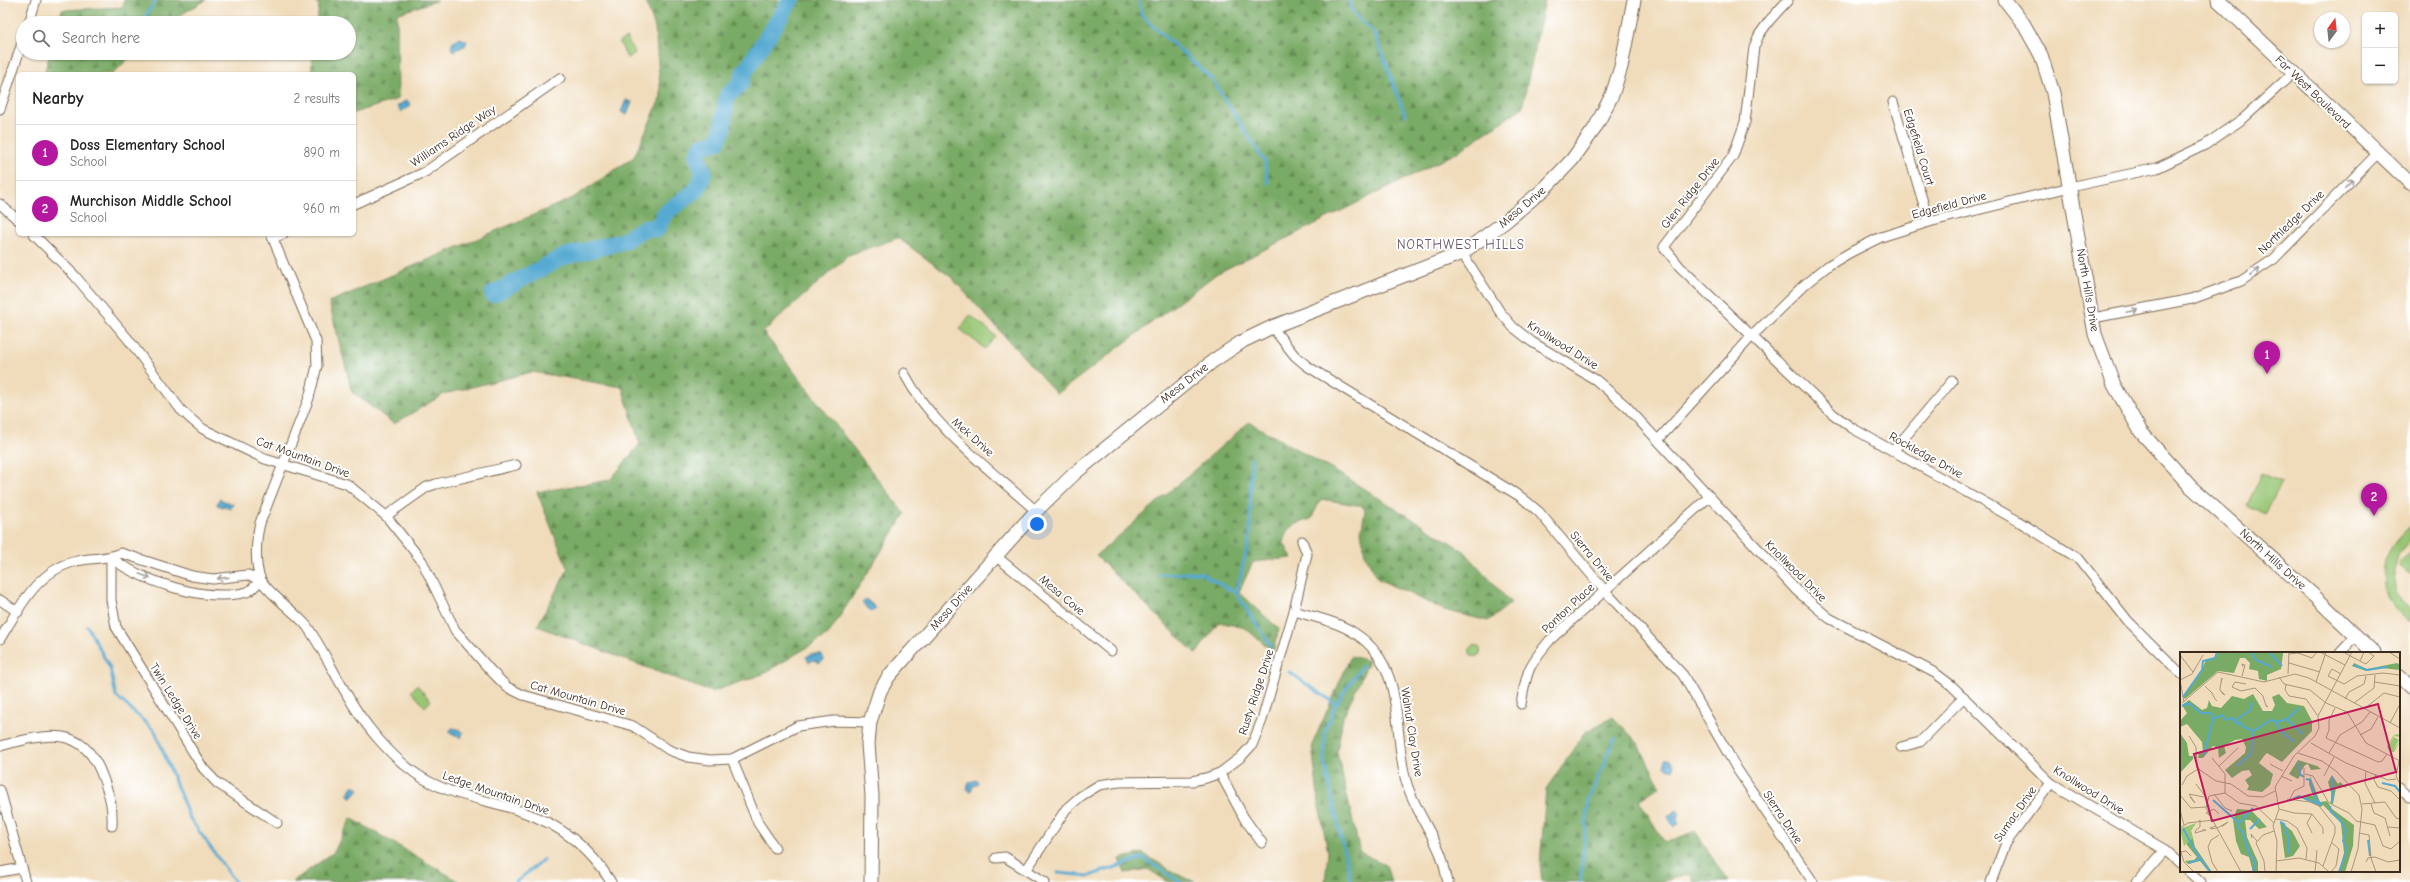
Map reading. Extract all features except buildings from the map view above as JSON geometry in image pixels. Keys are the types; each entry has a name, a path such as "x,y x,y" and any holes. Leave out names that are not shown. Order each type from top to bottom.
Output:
{"street":[{"path":"31,16 36,0"},
{"name":"Mesa Drive","path":"871,882 872,796 868,744 870,722 880,691 889,676 997,557 1036,511 1074,474 1167,397 1231,349 1272,327 1462,253 1506,221 1545,188 1572,160 1595,128 1612,95 1621,66 1634,0"},
{"name":"Glen Ridge Drive","path":"1664,247 1733,156 1745,122 1754,47 1759,35 1769,21 1788,0"},
{"name":"North Hills Drive","path":"2005,0 2023,23 2042,55 2053,92 2093,318 2094,334 2114,385 2141,432 2157,452 2191,486 2311,592 2373,652"},
{"name":"Far West Boulevard","path":"2224,2 2293,73 2410,183"},
{"path":"0,109 16,60"},
{"name":"Edgefield Drive","path":"1658,440 1752,336 1804,285 1829,265 1881,237 1930,222 2070,187 2158,168 2205,145 2244,118 2293,73"},
{"name":"Williams Ridge Way","path":"356,203 425,172 560,78"},
{"name":"Edgefield Court","path":"1893,102 1930,222"},
{"name":"Northledge Drive","path":"2093,318 2192,299 2241,281 2274,259 2378,153"},
{"path":"0,204 16,218"},
{"name":"Cat Mountain Drive","path":"35,236 75,276 128,339 181,410 203,429 265,458 346,484 386,516 422,561 455,630 507,687 523,695 633,726 669,750 688,757 710,760 732,759 798,726 834,721 870,722"},
{"path":"261,580 256,540 260,523 309,398 317,366 316,341 272,236"},
{"name":"Rockledge Drive","path":"1664,247 1680,267 1833,414 1852,428 1894,450 2018,521 2079,560 2128,621 2180,673"},
{"name":"Knollwood Drive","path":"1462,253 1500,312 1513,327 1532,342 1596,380 1626,406 1796,590 1829,618 1935,673 1964,697 2051,783 2165,850 2180,863"},
{"name":"Sierra Drive","path":"1272,327 1296,356 1307,366 1521,497 1539,512 1605,591 1683,675 1737,769 1813,882"},
{"name":"Mek Drive","path":"904,373 916,396 935,419 1036,511"},
{"path":"1894,450 1952,381"},
{"path":"386,516 427,488 436,484 516,465"},
{"name":"Ponton Place","path":"1521,704 1526,676 1531,663 1550,640 1709,497"},
{"name":"Rusty Ridge Drive","path":"1026,869 1066,810 1081,796 1099,785 1119,782 1192,780 1220,773 1240,758 1252,745 1262,720 1294,611 1307,554 1302,541"},
{"path":"0,639 32,588 55,568 91,557 111,558 121,553 192,576 213,579 248,575 261,580"},
{"name":"Mesa Cove","path":"997,557 1111,651"},
{"path":"111,558 126,569 187,591 206,596 248,591 261,580"},
{"name":"Twin Ledge Drive","path":"111,558 111,600 116,627 203,768 217,783 277,823"},
{"name":"Ledge Mountain Drive","path":"261,580 305,624 324,651 346,695 398,759 415,773 436,786 469,797 522,811 557,826 584,848 600,864 611,882"},
{"path":"0,600 18,612"},
{"name":"Walnut Clay Drive","path":"1294,611 1337,625 1356,634 1376,651 1385,664 1394,689 1407,782 1441,854 1448,882"},
{"path":"2341,652 2356,636"},
{"path":"2400,677 2410,687"},
{"path":"1901,747 1920,742 1964,697"},
{"path":"0,746 34,737 52,736 66,737 84,745 98,761 113,805 112,826"},
{"path":"732,759 758,823 775,848"},
{"path":"1220,773 1244,818 1262,843"},
{"name":"Sumac Drive","path":"1991,882 2006,843 2051,783"},
{"path":"2400,788 2410,798"},
{"path":"0,790 4,812 26,882"},
{"path":"2137,882 2165,850"},
{"path":"996,858 1005,857 1026,869 1044,882"},
{"path":"0,872 22,868"},
{"path":"2190,872 2201,882"}],"green space":[{"path":"124,0 206,0 179,16 61,16 62,10 123,7"},
{"path":"311,0 438,0 397,14 398,99 356,112 356,72 311,72 312,60 356,60 356,16 318,16 319,4"},
{"path":"645,0 1545,0 1522,108 1456,153 1216,274 1057,394 951,277 898,238 849,255 763,332 905,514 828,635 763,674 711,692 537,626 568,569 537,492 610,480 640,444 622,387 532,372 444,394 394,424 352,392 329,302 573,198 634,157 661,97 655,28"},
{"path":"627,38 635,54 627,58 619,41"},
{"path":"48,60 127,60 115,72 45,72"},
{"path":"970,315 996,336 985,349 960,329"},
{"path":"1249,422 1345,477 1464,551 1511,603 1488,621 1444,610 1378,579 1365,555 1361,532 1365,511 1363,506 1321,499 1311,519 1293,526 1285,537 1284,543 1292,558 1253,562 1239,592 1279,629 1273,651 1245,628 1219,622 1196,654 1096,556"},
{"path":"2262,474 2281,482 2266,514 2247,505"},
{"path":"2410,526 2410,540 2398,554 2393,575 2396,593 2410,610 2410,622 2395,609 2389,600 2383,571 2385,561 2391,548 2398,538"},
{"path":"2410,551 2410,575 2398,564"},
{"path":"1473,646 1477,646 1479,647 1479,655 1473,656 1470,653 1470,649"},
{"path":"1351,656 1369,661 1343,717 1337,752 1360,852 1386,865 1391,882 1325,882 1328,852 1319,805 1312,745"},
{"path":"417,685 431,701 425,707 411,691"},
{"path":"1613,717 1638,743 1660,786 1639,800 1665,843 1695,831 1728,882 1694,882 1691,874 1660,882 1542,882 1540,864 1546,789 1585,732"},
{"path":"351,818 460,882 292,882 334,852"},
{"path":"1142,853 1175,873 1195,882 1168,882 1148,869 1125,873 1120,859"}],"water":[{"path":"460,38 467,41 465,46 453,51 451,47 453,42"},
{"path":"407,100 411,105 401,112 397,106"},
{"path":"626,100 632,102 627,115 621,112"},
{"path":"219,499 233,504 231,509 217,505"},
{"path":"866,599 876,608 872,612 862,603"},
{"path":"811,654 822,654 823,660 819,663 815,660 809,662 806,657"},
{"path":"452,728 458,729 463,733 461,738 449,732"},
{"path":"1665,759 1669,759 1674,765 1673,770 1665,767"},
{"path":"977,780 978,783 973,786 971,791 969,791 967,789 969,782"},
{"path":"354,785 359,789 351,798 347,794"},
{"path":"1677,810 1680,814 1677,819 1679,824 1674,827 1668,816"}],"waterway":[{"path":"146,16 156,0"},
{"path":"493,294 563,257 624,241 644,228 657,229 665,213 698,189 704,172 697,156 702,146 717,142 722,132 727,96 741,83 744,73 791,0"},
{"path":"1139,0 1142,16 1212,79 1265,162 1268,183"},
{"path":"1349,0 1353,13 1375,34 1405,115"},
{"path":"1251,459 1250,537 1236,593 1271,646"},
{"path":"1159,575 1199,572 1236,593"},
{"path":"87,626 110,668 116,696 155,731 189,817 235,882"},
{"path":"1336,704 1362,666"},
{"path":"1289,672 1336,704 1325,731 1324,762 1351,882"},
{"path":"1580,882 1589,799 1615,738"},
{"path":"1058,873 1089,876 1143,858 1180,882"},
{"path":"516,882 544,859"}],"place":[{"name":"Doss Elementary School","path":"2267,374"},
{"name":"Murchison Middle School","path":"2374,516"}],"district":[{"name":"NORTHWEST HILLS","path":"1461,244"}]}
